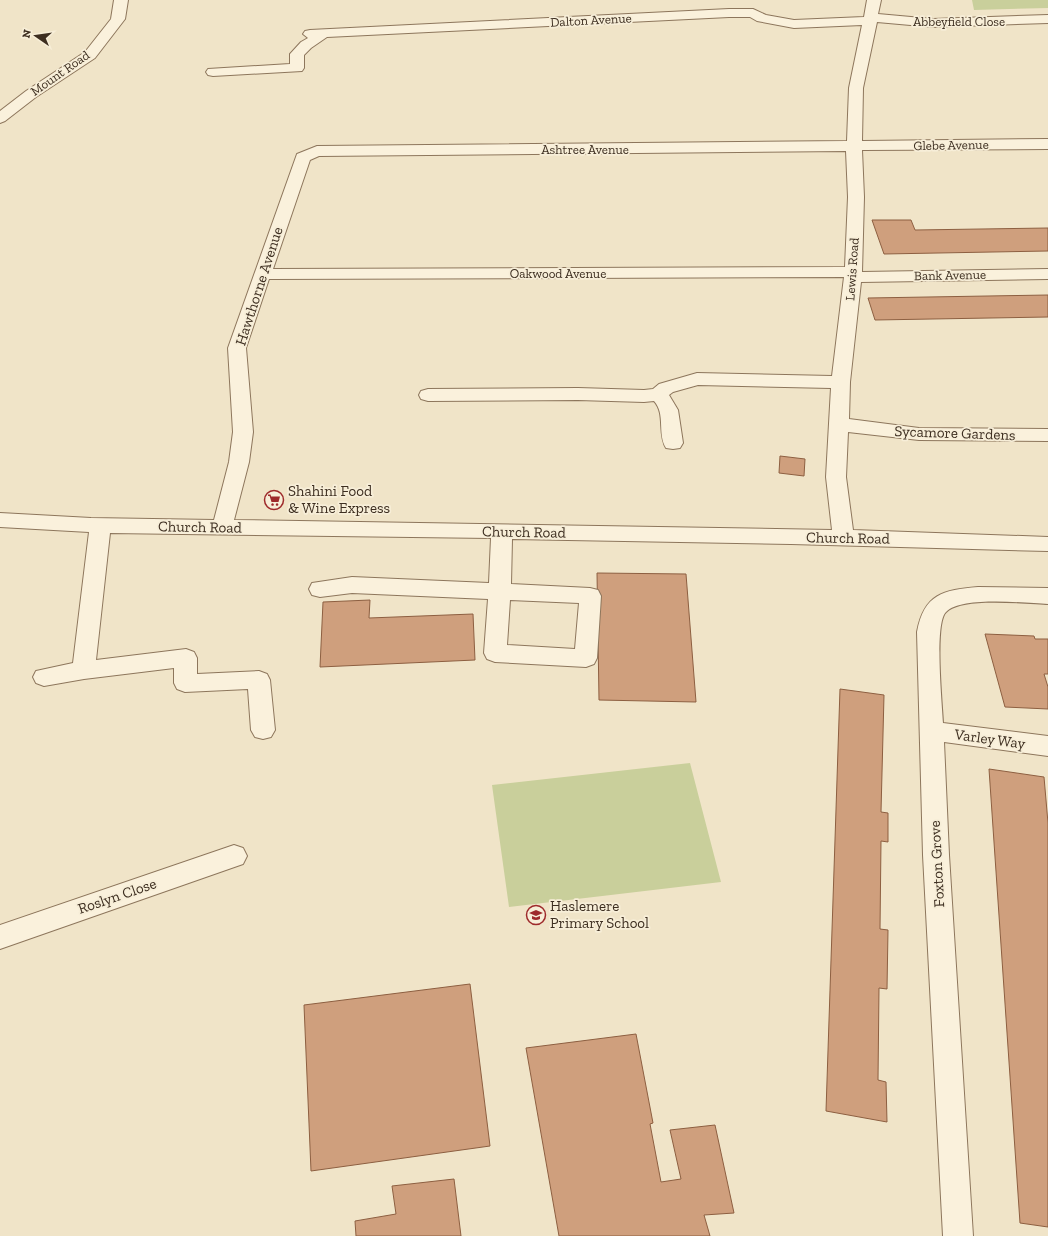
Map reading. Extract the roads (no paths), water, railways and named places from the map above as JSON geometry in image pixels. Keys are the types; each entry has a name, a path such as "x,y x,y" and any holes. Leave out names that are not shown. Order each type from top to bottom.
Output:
{"street":[{"name":"Mount Road","path":"0,118 31,94 90,55 118,19 121,0"},
{"name":"Lewis Road","path":"844,539 836,477 840,382 853,275 856,197 854,147 856,88 874,0"},
{"name":"Dalton Avenue","path":"310,34 729,13 753,7 762,18 794,24 871,19"},
{"name":"Abbeyfield Close","path":"871,19 933,24 1048,19"},
{"path":"213,72 297,68 297,54 306,45 324,33"},
{"name":"Glebe Avenue","path":"854,147 1048,144"},
{"name":"Ashtree Avenue","path":"316,151 854,147"},
{"name":"Hawthorne Avenue","path":"222,528 239,462 243,432 237,348 303,157 316,151"},
{"name":"Oakwood Avenue","path":"262,274 853,275"},
{"name":"Bank Avenue","path":"853,275 1048,274"},
{"path":"428,395 578,394 644,396 658,394 666,388 697,379 840,382"},
{"path":"658,394 663,398 669,409 673,443"},
{"name":"Sycamore Gardens","path":"838,424 919,434 1048,435"},
{"name":"Church Road","path":"0,520 100,526 907,539 1048,544"},
{"path":"84,670 100,526"},
{"path":"320,589 352,585 500,591 590,596 586,658 495,653 500,591 502,532"},
{"name":"Foxton Grove","path":"958,1236 937,862 928,632 932,614 937,608 942,603 960,595 1048,596"},
{"path":"44,677 84,670 186,658 185,683 259,680 263,730"},
{"name":"Varley Way","path":"932,731 1048,746"},
{"name":"Roslyn Close","path":"0,937 234,856"}],"place":[{"name":"Shahini Food & Wine Express","path":"274,500"},
{"name":"Haslemere Primary School","path":"536,915"}]}
